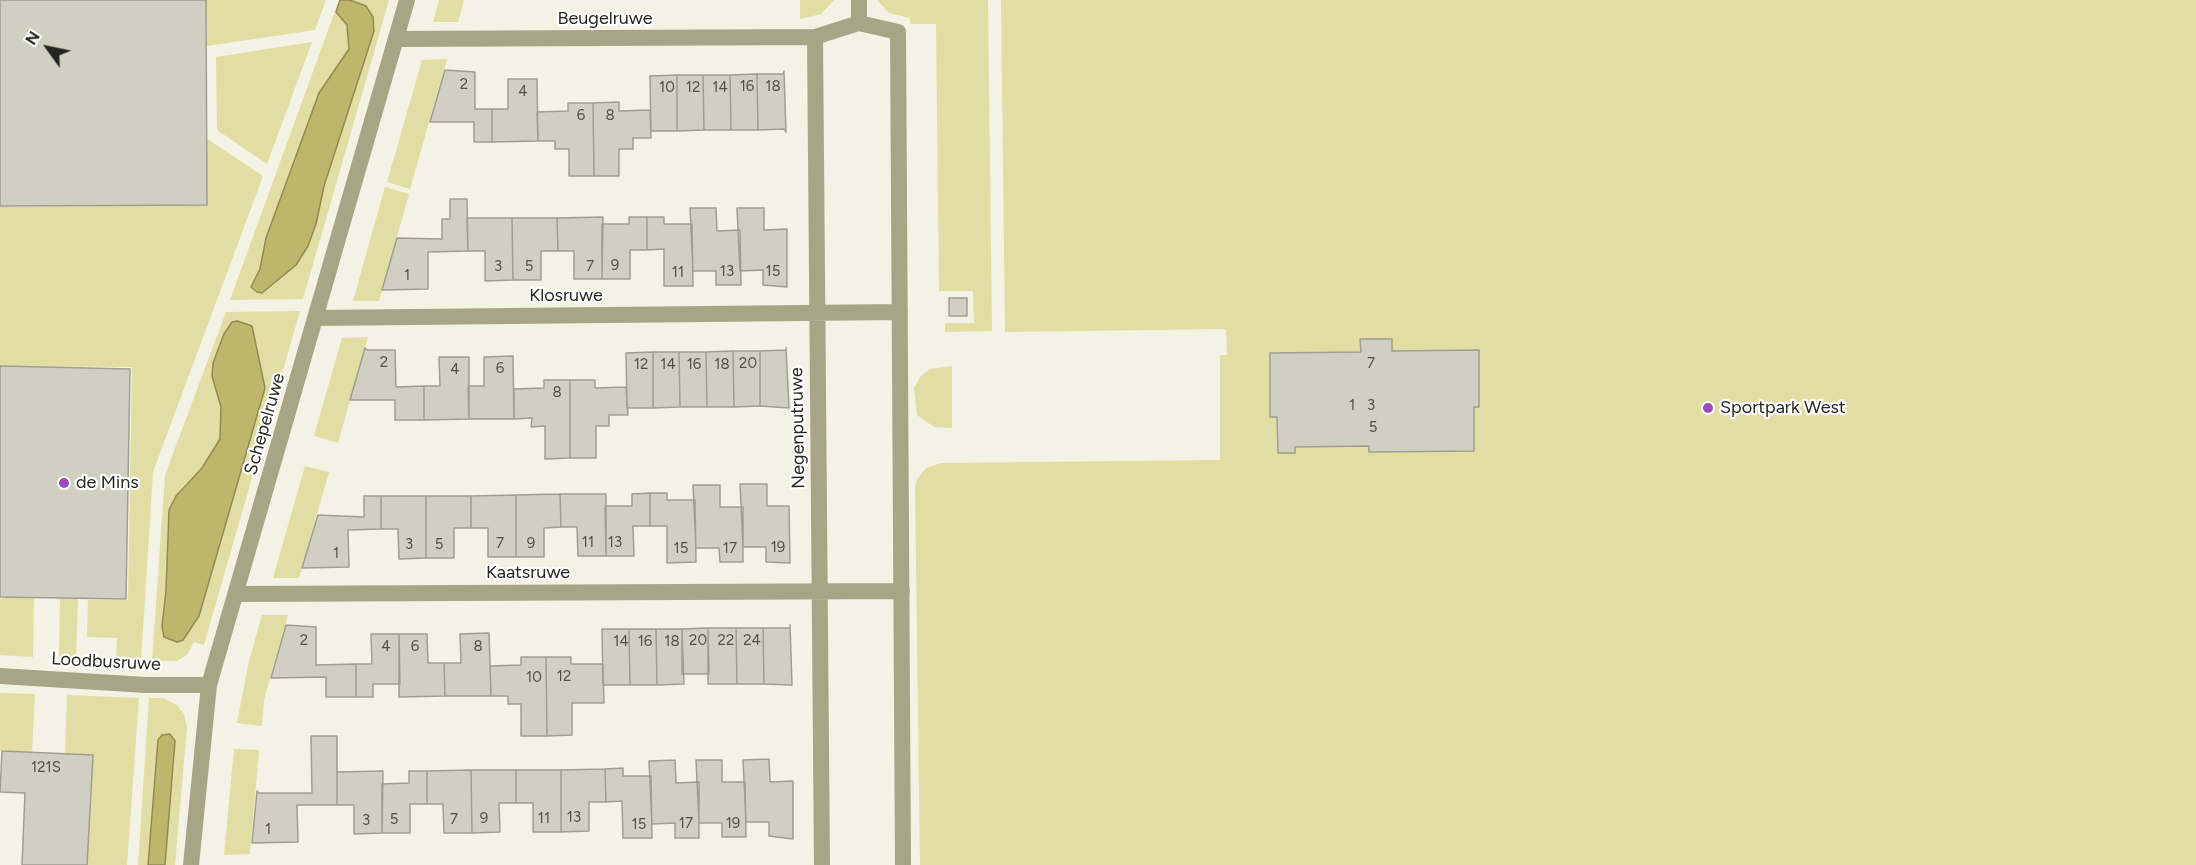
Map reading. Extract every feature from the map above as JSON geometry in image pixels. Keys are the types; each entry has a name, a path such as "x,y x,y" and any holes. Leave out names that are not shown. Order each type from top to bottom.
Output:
{"street":[{"name":"Schepelruwe","path":"191,865 209,685 407,0"},
{"path":"859,0 859,22"},
{"path":"815,37 859,22 898,32 903,865"},
{"name":"Beugelruwe","path":"396,39 815,37"},
{"name":"Negenputruwe","path":"815,37 822,865"},
{"name":"Klosruwe","path":"316,318 900,312"},
{"name":"Kaatsruwe","path":"236,594 902,591"},
{"name":"Loodbusruwe","path":"0,676 146,685 209,685"}],"shaded area":[{"path":"206,0 326,0 315,30 207,46"},
{"path":"339,0 336,12 347,25 349,49 319,93 266,238 260,269 251,287 262,293 308,246 313,232 324,186 375,27 373,17 366,6 350,0 389,0 303,299 230,300"},
{"path":"340,0 350,0 366,6 373,17 374,31 324,186 316,224 308,246 296,265 262,293 257,292 251,287 260,269 266,238 319,93 349,49 347,25 336,12"},
{"path":"439,0 464,0 458,22 433,22"},
{"path":"800,0 834,0 821,14 800,19"},
{"path":"877,0 988,0 992,331 945,332 945,323 974,323 973,291 939,291 936,24 910,24 910,18 889,13"},
{"name":"Sportpark West","path":"1001,0 2196,0 2196,865 920,865 915,486 918,478 926,468 941,463 1220,460 1220,355 1227,355 1226,329 1005,332"},
{"path":"312,42 267,164 217,130 216,57"},
{"path":"447,59 410,189 387,182 422,60"},
{"path":"206,138 263,176 153,472 141,661 116,659 117,638 87,637 88,600 128,600 132,367 0,366 0,207 206,205"},
{"path":"385,187 409,194 379,301 353,301"},
{"path":"300,311 204,645 194,642 187,655 177,661 152,661 165,475 226,312","holes":["252,326 265,388 199,616 183,640 171,640 162,626 166,591 168,518 182,488 202,468 220,439 221,407 212,376 213,363 224,334"]},
{"path":"237,321 252,326 265,388 199,616 183,640 177,642 164,637 162,626 166,591 169,510 176,496 202,468 220,439 221,407 212,376 213,363 224,334 232,322"},
{"path":"368,337 338,443 314,436 342,338"},
{"path":"952,366 952,428 934,427 917,415 914,388 920,377 930,369"},
{"path":"305,466 329,472 299,578 273,578"},
{"path":"6,597 34,598 33,657 0,655 0,599"},
{"path":"60,598 78,599 76,658 59,658"},
{"path":"262,615 288,615 264,700 262,726 237,723 249,661"},
{"path":"0,693 35,694 32,752 0,751"},
{"path":"67,695 139,698 127,865 87,865 92,755 65,754"},
{"path":"149,698 163,698 177,705 184,714 187,727 175,865 165,865 175,741 173,735 154,782 148,865 138,865"},
{"path":"170,734 175,741 165,865 148,865 158,740 162,735"},
{"path":"234,749 259,750 250,854 224,855"}],"building":[{"path":"0,0 206,0 207,205 0,206"},
{"path":"445,70 475,72 475,109 492,109 492,142 474,142 474,122 430,122"},
{"path":"784,71 786,132 784,129 758,130 757,74 783,74"},
{"path":"757,74 758,130 731,130 730,75"},
{"path":"677,75 703,75 704,130 677,131"},
{"path":"677,75 677,131 651,131 650,76"},
{"path":"703,75 730,75 731,130 704,130"},
{"path":"508,79 537,79 538,141 492,142 492,109 508,109"},
{"path":"619,102 619,111 650,110 651,138 633,138 633,149 619,149 619,176 594,176 593,103"},
{"path":"568,103 593,103 594,176 569,176 569,149 555,149 555,141 538,141 537,112 568,111"},
{"path":"450,199 467,199 468,251 428,252 428,289 382,290 397,238 442,239 442,219 450,219"},
{"path":"690,208 716,208 717,231 740,230 741,285 716,285 716,271 693,271"},
{"path":"737,208 764,208 764,230 787,229 787,287 763,285 763,270 740,271"},
{"path":"603,217 602,279 574,279 574,251 558,251 557,218"},
{"path":"629,217 647,217 647,250 630,250 630,279 602,279 602,224 629,224"},
{"path":"647,217 664,217 664,224 692,224 693,286 664,286 664,249 647,250"},
{"path":"467,218 512,218 513,280 485,281 485,251 468,251"},
{"path":"512,218 557,218 558,251 541,251 541,280 513,280"},
{"path":"949,298 967,298 967,316 949,316"},
{"path":"1360,339 1392,339 1392,351 1479,350 1479,407 1474,407 1474,451 1369,452 1369,446 1295,447 1295,453 1278,453 1277,417 1270,417 1270,353 1361,352"},
{"path":"365,348 367,350 395,350 396,387 424,386 424,420 395,420 395,400 350,400"},
{"path":"786,348 789,408 760,406 760,351 786,350"},
{"path":"733,351 734,407 707,407 706,352"},
{"path":"733,351 760,351 760,406 734,407"},
{"path":"653,352 679,352 680,407 653,408"},
{"path":"653,352 653,408 627,408 626,353"},
{"path":"679,352 706,352 707,407 680,407"},
{"path":"513,356 514,419 469,419 468,386 484,386 484,357"},
{"path":"439,357 469,357 469,419 424,420 424,386 440,386"},
{"name":"de Mins","path":"0,366 130,369 126,599 0,597"},
{"path":"544,380 570,380 570,458 545,459 545,426 531,427 532,418 514,419 514,389 544,388"},
{"path":"570,380 595,380 595,388 626,387 628,415 609,415 609,426 596,426 596,458 570,458"},
{"path":"740,484 767,484 767,506 789,506 790,563 766,562 766,547 743,547"},
{"path":"693,485 720,485 720,507 743,507 743,562 720,562 719,548 696,548"},
{"path":"650,493 667,493 667,500 695,500 696,562 667,563 667,526 650,526"},
{"path":"650,493 650,526 633,526 634,556 606,556 605,506 632,506 632,494"},
{"path":"560,494 561,527 544,528 544,557 516,557 516,495"},
{"path":"560,494 606,494 606,556 578,556 577,527 561,527"},
{"path":"516,495 516,557 488,557 488,528 471,528 471,496"},
{"path":"364,496 381,496 381,529 348,530 349,567 302,568 318,515 364,517"},
{"path":"381,496 426,496 426,558 399,559 398,529 381,529"},
{"path":"426,496 471,496 471,528 454,528 454,558 426,558"},
{"path":"286,625 316,627 316,665 356,664 356,697 326,697 326,677 271,678"},
{"path":"790,625 792,685 764,684 763,628 790,628"},
{"path":"708,628 709,674 682,674 682,629"},
{"path":"708,628 736,628 737,684 708,684"},
{"path":"736,628 763,628 764,684 737,684"},
{"path":"602,629 629,629 630,685 603,685"},
{"path":"629,629 656,629 657,685 630,685"},
{"path":"656,629 682,629 684,684 657,685"},
{"path":"489,633 491,696 445,696 444,663 461,663 460,634"},
{"path":"371,634 399,634 400,684 373,684 373,697 356,697 356,664 372,664"},
{"path":"399,634 427,634 428,663 444,663 445,696 399,697"},
{"path":"521,657 546,657 547,736 521,736 521,704 508,704 508,696 491,696 490,666 521,665"},
{"path":"546,657 571,657 571,664 603,664 604,703 572,703 572,735 547,736"},
{"path":"311,736 337,736 337,805 297,805 298,842 252,843 257,791 259,793 312,793"},
{"path":"2,751 93,755 87,865 22,865 25,793 0,792"},
{"path":"769,759 770,782 793,781 793,839 769,836 769,822 746,822 743,760"},
{"path":"675,760 676,783 699,782 699,838 675,838 675,823 652,824 649,761"},
{"path":"696,760 722,760 722,782 745,782 746,837 722,837 722,823 699,823"},
{"path":"623,768 623,776 651,776 652,838 623,838 622,801 606,802 605,769"},
{"path":"605,769 606,802 589,802 589,831 561,832 561,770"},
{"path":"471,770 516,770 516,803 499,803 500,832 472,833"},
{"path":"471,770 472,833 444,833 443,804 427,804 427,771"},
{"path":"516,770 561,770 561,832 533,832 533,803 516,803"},
{"path":"383,771 382,833 354,834 354,805 337,805 337,772"},
{"path":"409,771 427,771 427,804 410,804 410,833 382,833 382,784 409,783"}],"place":[{"name":"Sportpark West","path":"1708,408"},
{"name":"de Mins","path":"64,483"}]}
